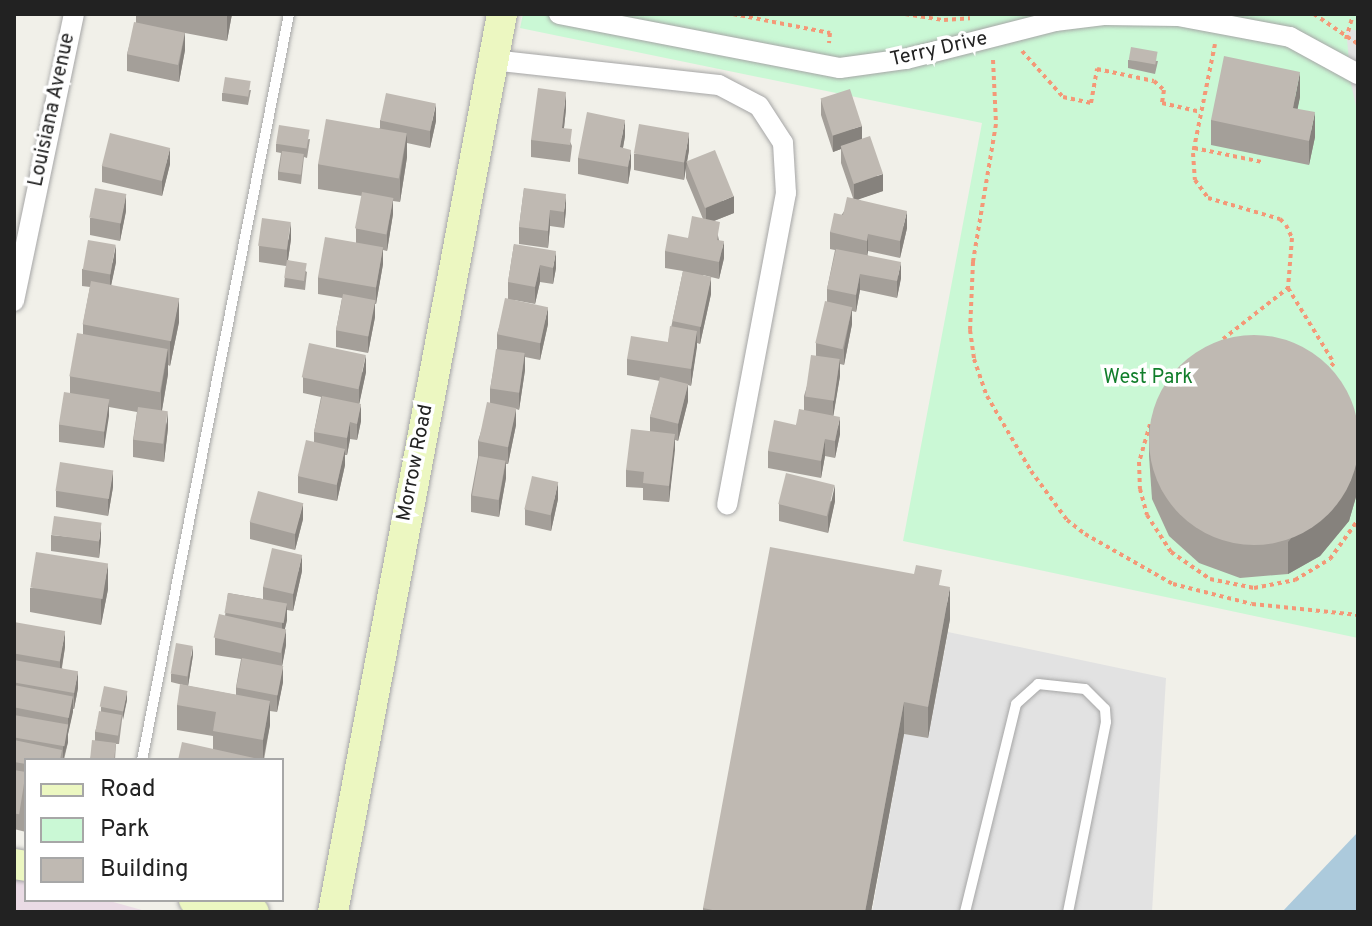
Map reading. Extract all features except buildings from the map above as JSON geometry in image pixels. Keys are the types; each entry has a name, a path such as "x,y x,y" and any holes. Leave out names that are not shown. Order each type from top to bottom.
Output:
{"street":[{"name":"Louisiana Avenue","path":"14,301 17,266 74,14"},
{"name":"Morrow Road","path":"333,912 502,14"},
{"name":"Terry Drive","path":"559,14 840,68 874,66 1055,21 1104,15 1178,16 1290,37 1358,74"},
{"path":"492,60 719,85 759,106 783,143 786,193 727,504"},
{"path":"204,902 254,912"}],"lane":[{"path":"142,758 289,14"},
{"path":"965,912 1016,704 1025,692 1038,684 1085,689 1105,709 1106,722 1068,912"}],"path":[{"path":"733,14 830,33 827,51"},
{"path":"905,14 944,20 979,17"},
{"path":"1314,14 1358,44"},
{"path":"1347,36 1353,14"},
{"path":"1220,22 1194,148 1195,180 1208,198 1280,219 1286,225 1292,238 1288,288 1334,363 1318,378"},
{"path":"1006,34 1063,97 1091,103 1097,69 1154,81 1164,90 1162,103 1201,112"},
{"path":"991,50 996,124 973,262 970,330 974,359 987,396 1031,471 1076,527 1132,564 1173,584 1252,604 1358,615"},
{"path":"1194,148 1262,162"},
{"path":"1226,350 1223,339 1288,288"},
{"path":"1154,416 1139,462 1144,507 1154,529 1171,552 1204,576 1245,587 1273,586 1295,580 1330,559 1358,520"}],"shaded area":[{"path":"1346,28 1358,31 1358,115 1351,84"},
{"path":"948,632 1166,678 1152,912 872,912 904,734 928,738"},
{"path":"14,874 24,877 24,902 113,902 149,912 14,912"}],"green space":[{"name":"West Park","path":"523,14 1358,14 1358,638 903,541 982,123 520,28"}],"water":[{"path":"1358,832 1358,912 1282,912"}]}
